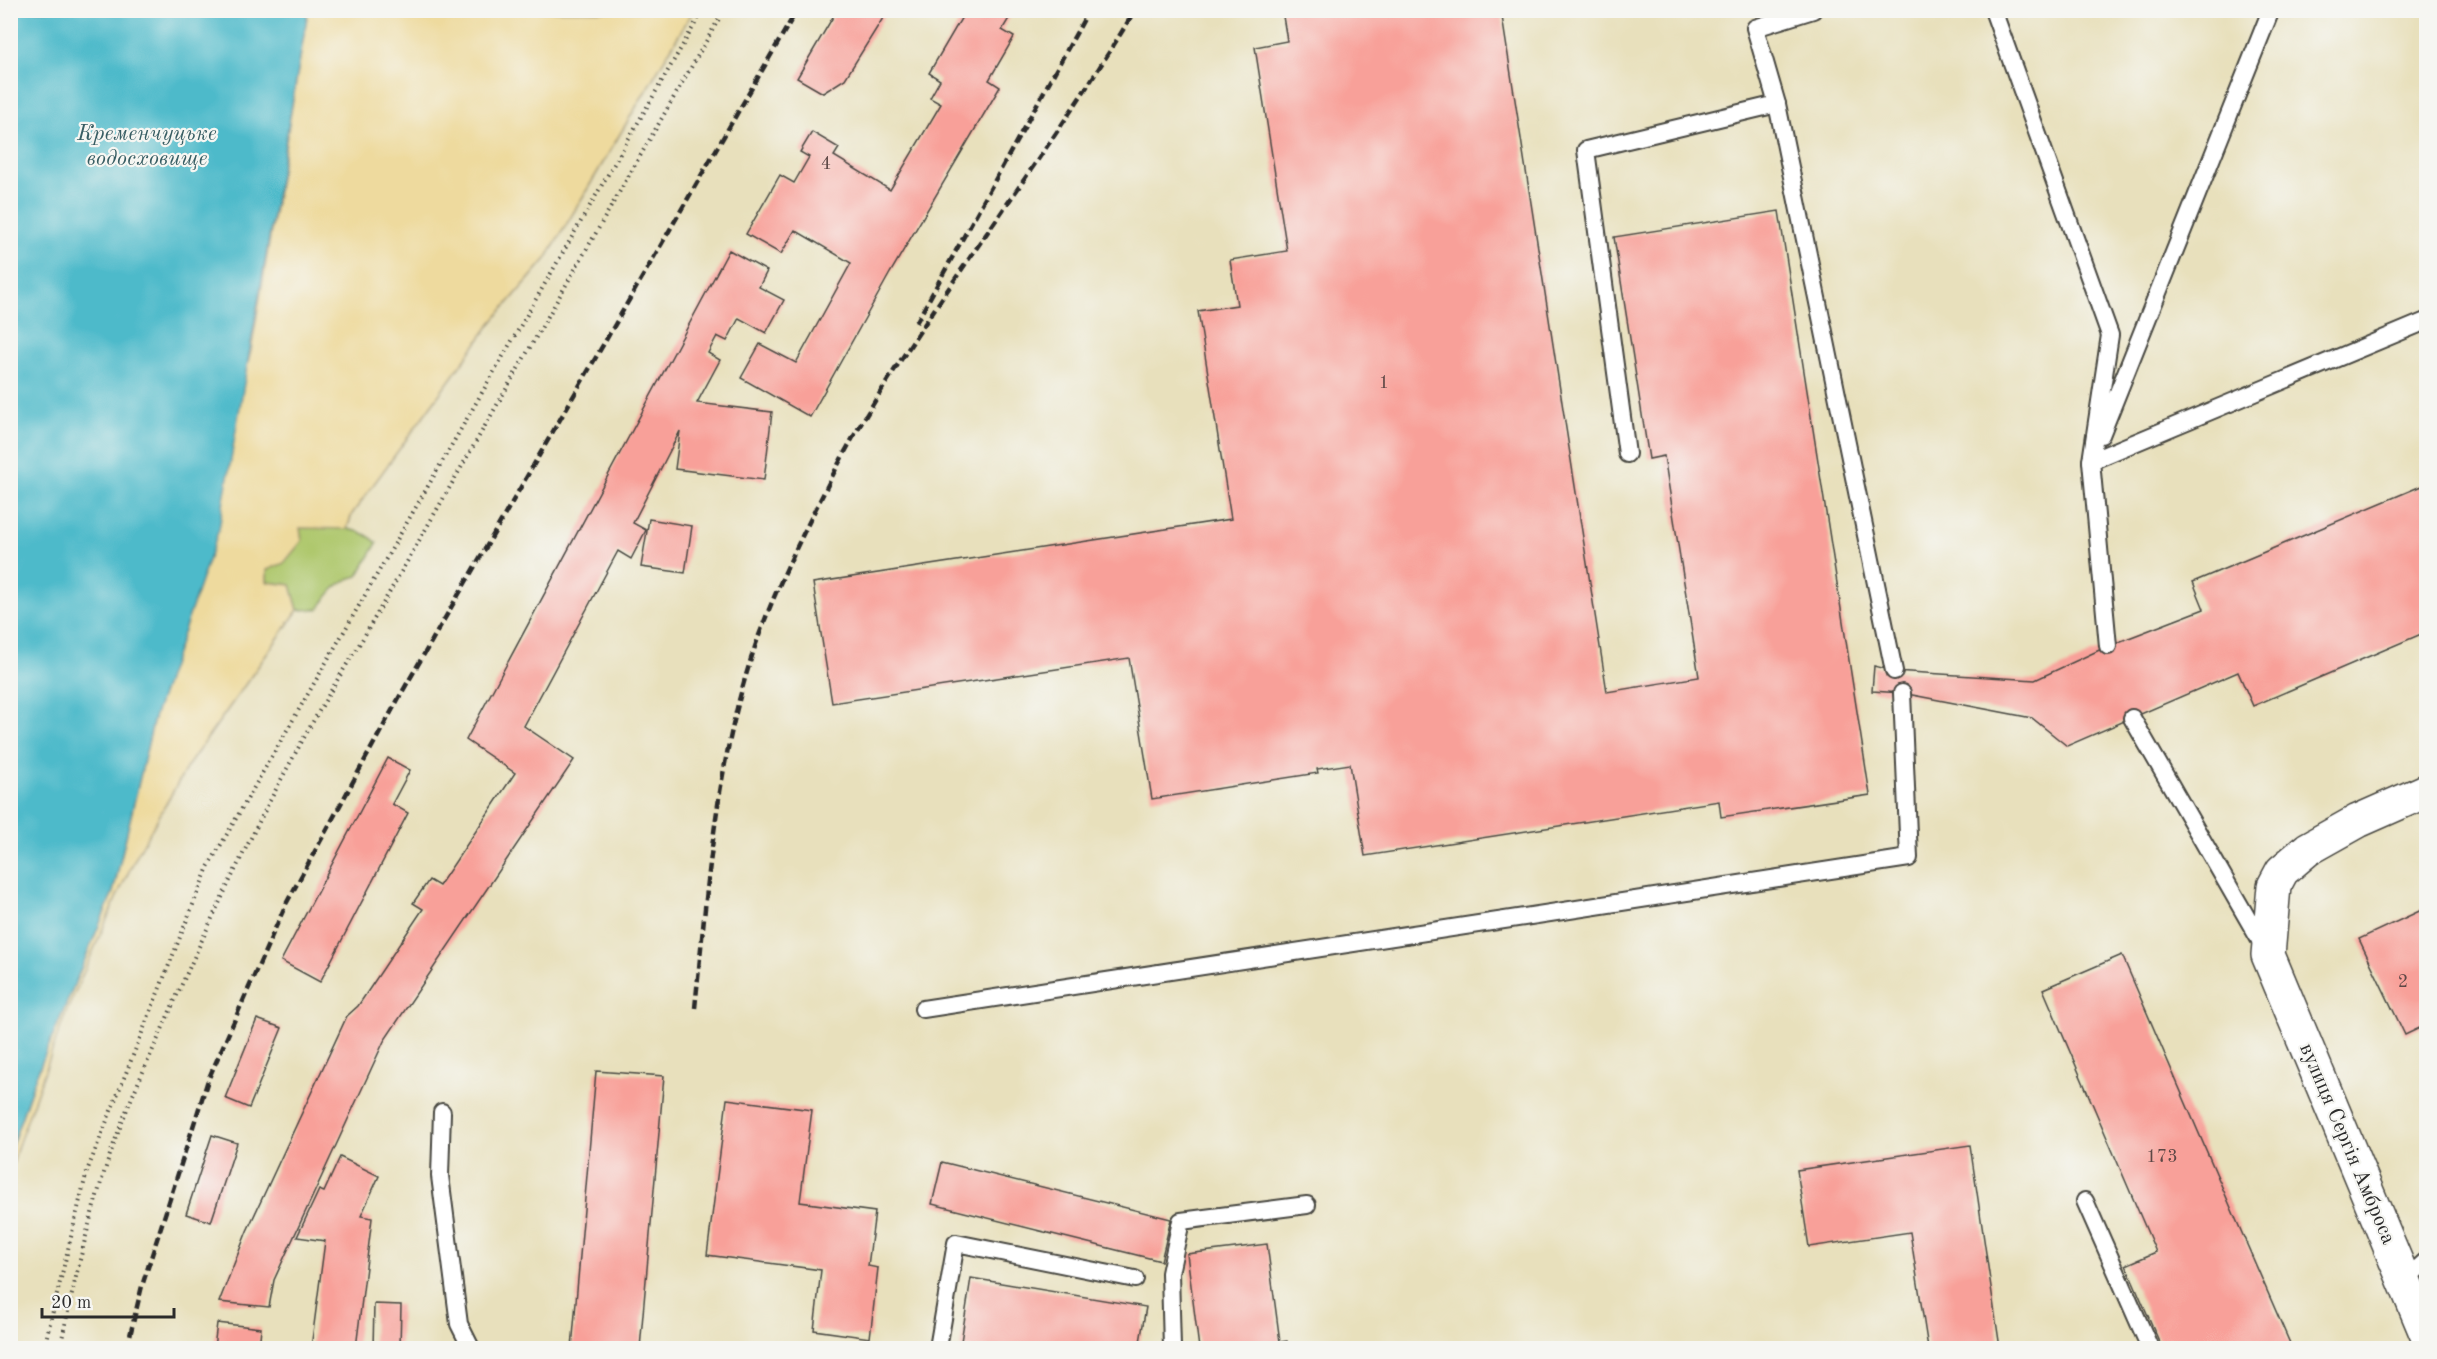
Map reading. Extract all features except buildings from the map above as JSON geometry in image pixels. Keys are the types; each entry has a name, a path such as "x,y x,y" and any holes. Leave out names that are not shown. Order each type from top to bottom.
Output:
{"street":[{"path":"2268,955 2274,886 2282,871 2308,849 2358,821 2427,791"},
{"name":"вулиця Сергія Амброса","path":"2268,955 2419,1271 2427,1333"}],"lane":[{"path":"1813,10 1755,28 1777,104 1894,671"},
{"path":"1993,10 2110,335 2091,461 2108,646"},
{"path":"2091,461 2271,10"},
{"path":"1627,454 1586,150 1777,104"},
{"path":"2091,461 2427,321"},
{"path":"923,1009 1909,858 1902,693"},
{"path":"2132,718 2268,955"},
{"path":"442,1112 442,1188 459,1324 471,1348"},
{"path":"2085,1201 2150,1348"},
{"path":"1172,1348 1170,1273 1181,1221 1307,1205"},
{"path":"938,1348 956,1243 1135,1279"}],"path":[{"path":"44,1348 87,1171 208,867 703,10"},
{"path":"60,1348 86,1233 118,1131 202,938 253,832 327,694 368,630 724,10"}],"green space":[{"path":"300,528 341,528 361,532 377,543 358,576 335,588 319,609 298,610 291,585 267,582 267,570 284,563"}],"sand":[{"path":"308,11 693,11 546,259 492,322 352,514 347,529 300,528 302,541 284,563 267,570 267,582 291,585 298,610 187,767 137,855 65,1015 17,1148 11,1172 11,1148 34,1081 113,892 154,718 251,351"}],"water":[{"name":"Кременчуцьке водосховище","path":"11,10 308,11 219,529 154,718 113,892 34,1081 11,1148"}],"railway":[{"path":"127,1348 142,1286 208,1080 286,904 401,694 797,10"},
{"path":"916,323 1089,10"},
{"path":"695,1008 708,877 728,747 750,662 780,583 840,461 888,380 1067,117 1135,10"}]}
